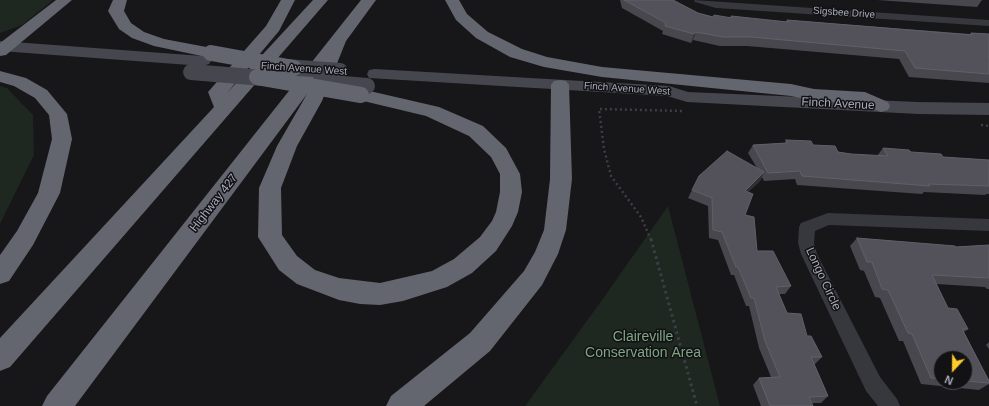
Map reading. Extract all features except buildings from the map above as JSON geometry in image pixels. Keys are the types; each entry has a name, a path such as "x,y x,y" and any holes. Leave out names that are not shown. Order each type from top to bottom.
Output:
{"highway":[{"path":"2,50 65,0"},
{"path":"120,0 116,11 125,26 138,35 165,44 202,62 294,68"},
{"path":"224,108 217,92 273,28 288,0"},
{"path":"0,358 321,0"},
{"name":"Highway 427","path":"57,406 369,0"},
{"path":"452,0 461,17 482,35 516,53 544,62 585,70 791,90 814,95 865,98 881,106"},
{"path":"257,77 367,85 432,111 476,131 499,152 510,174 511,192 507,212 501,226 488,244 463,266 438,280 403,290 380,294 339,290 306,277 288,264 270,237 270,188 286,146 313,101 338,42"},
{"path":"0,76 20,82 41,94 58,114 62,140 49,193 25,238 0,274"},
{"path":"401,406 480,342 534,278 546,254 555,230 561,179 560,91"}],"main road":[{"name":"Finch Avenue West","path":"2,50 202,62 257,77"},
{"name":"Finch Avenue West","path":"294,68 367,85 560,91 633,95 670,102 686,97"},
{"name":"Finch Avenue","path":"686,97 881,106 989,109"}],"street":[{"name":"Sigsbee Drive","path":"699,0 716,4 989,23"},
{"name":"Longo Circle","path":"890,406 873,384 808,254 806,243 807,227 828,219 989,225"}],"path":[{"path":"599,109 604,149 611,176 616,185 641,217 653,244 697,406"}],"green space":[{"path":"0,0 53,0 22,25 0,33"},
{"path":"0,86 7,88 33,115 34,155 0,224"},
{"name":"Claireville Conservation Area","path":"668,206 720,406 525,406 602,300"}]}
